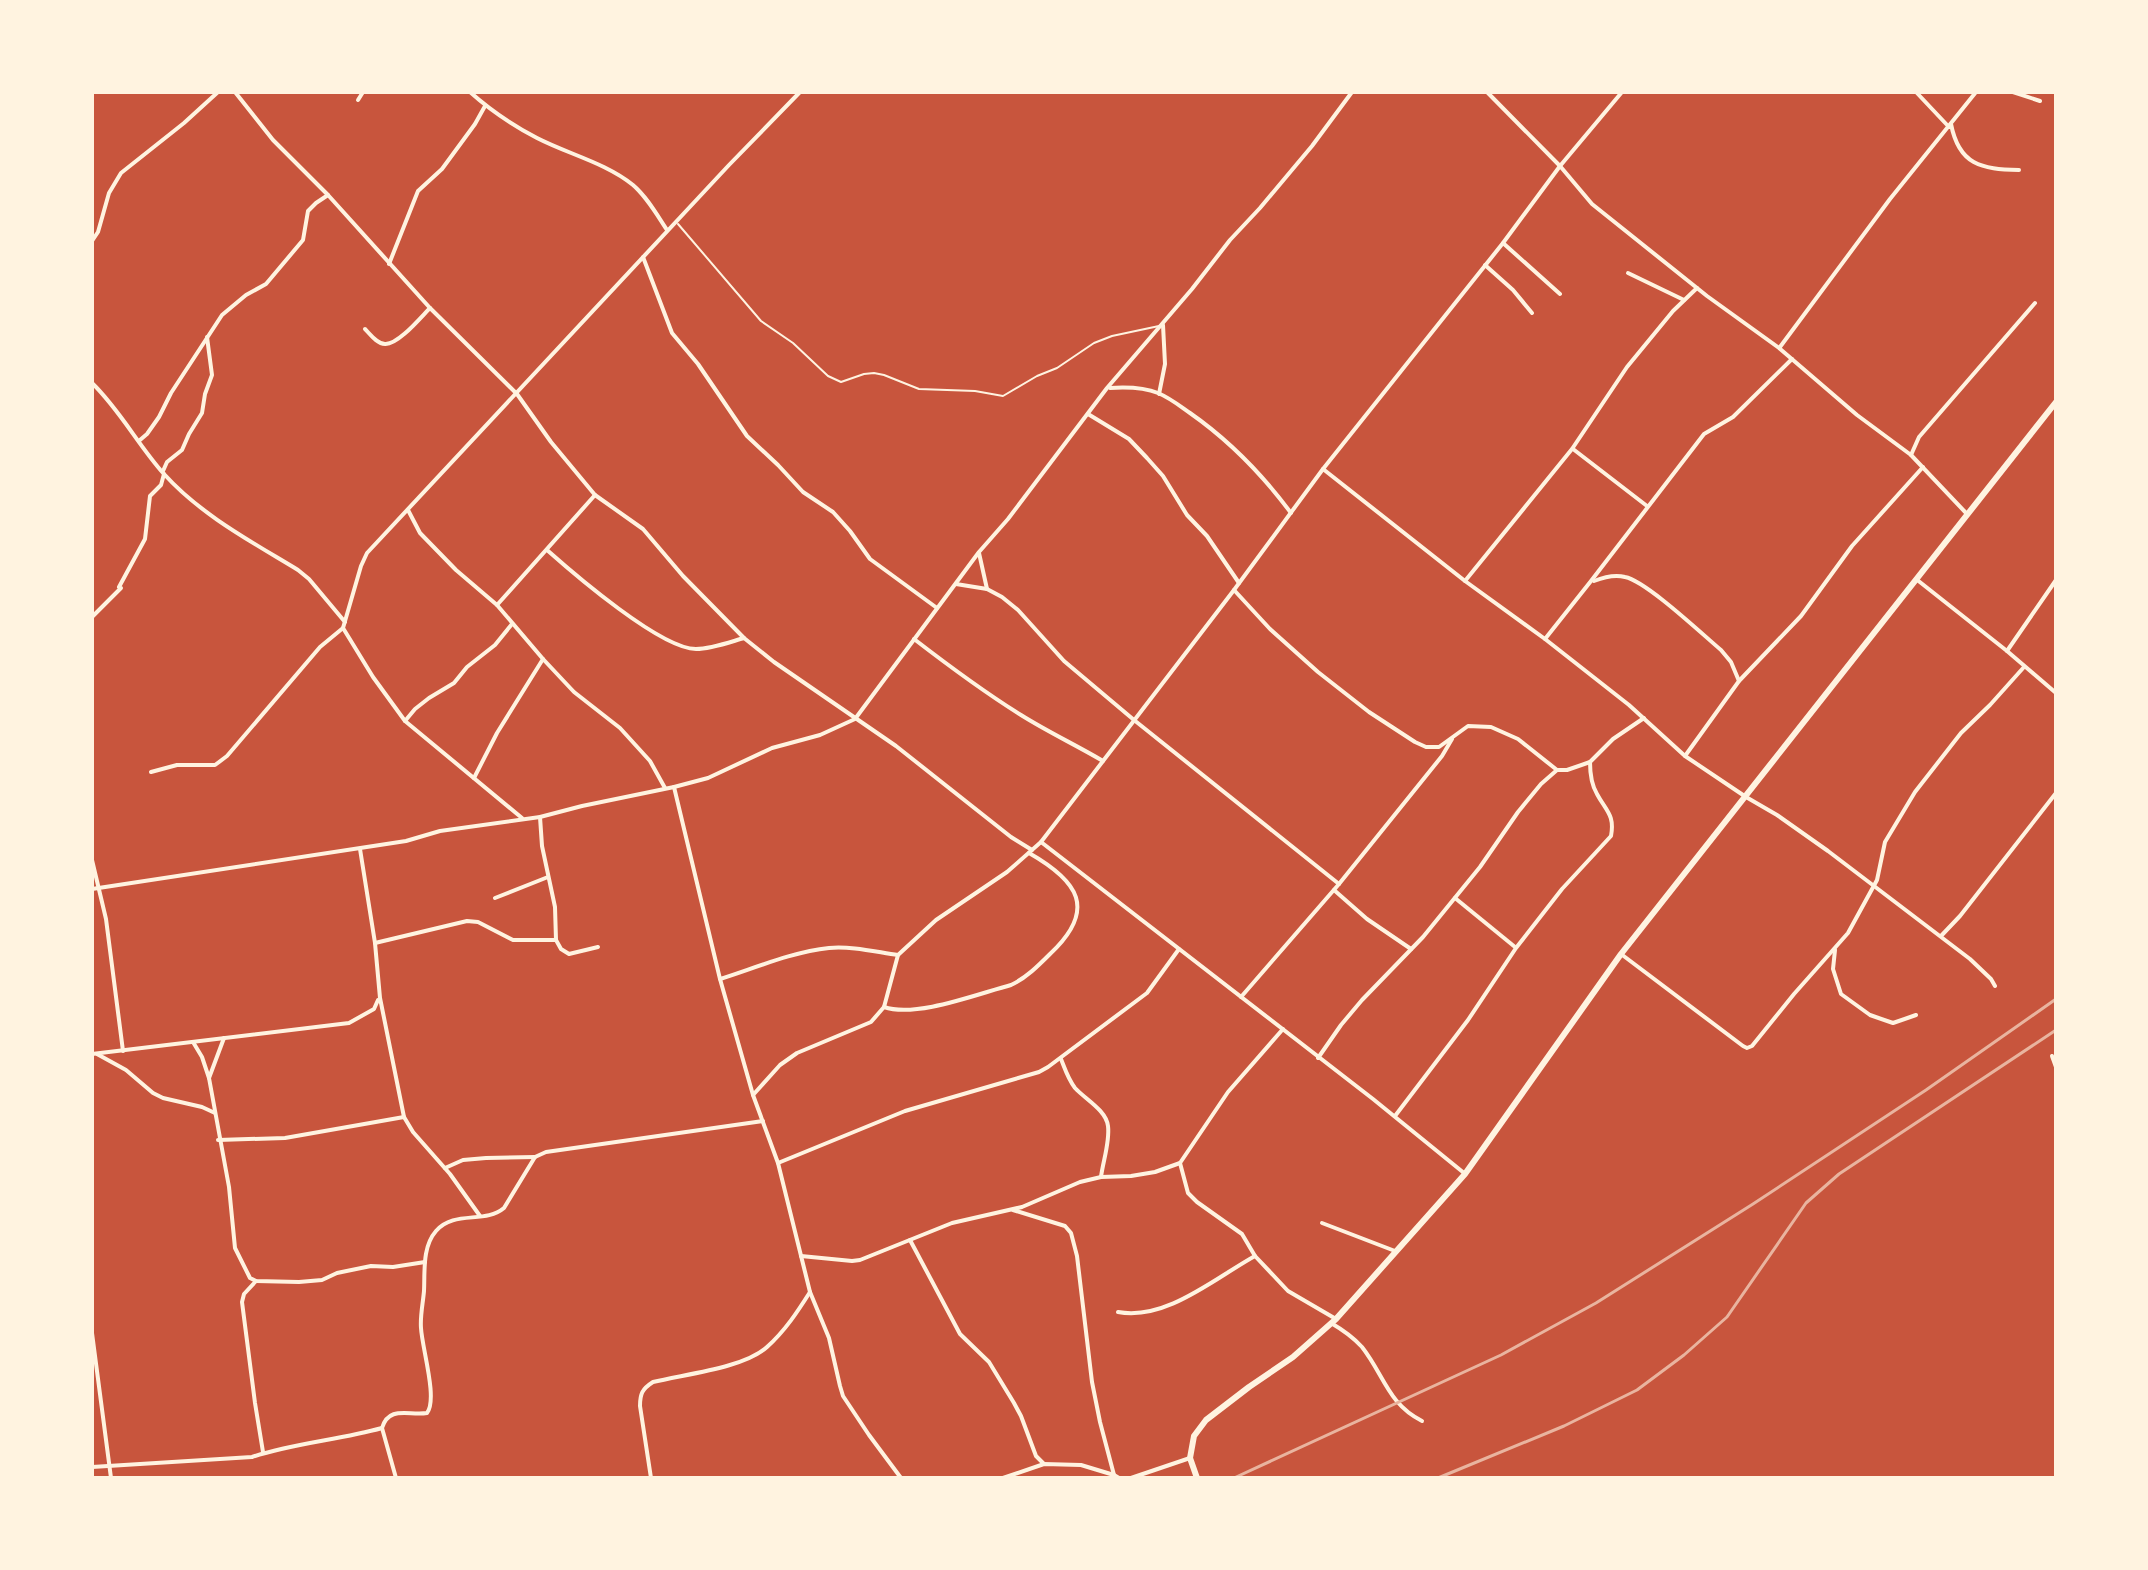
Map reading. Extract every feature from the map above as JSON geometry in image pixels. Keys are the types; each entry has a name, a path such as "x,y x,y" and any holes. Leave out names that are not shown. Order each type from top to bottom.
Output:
{"main road":[{"path":"1197,1478 1190,1458 1194,1436 1206,1420 1293,1357 1334,1321 1465,1174 1621,954 1967,514 2055,407"}],"street":[{"path":"92,241 98,232 109,193 121,173 218,92"},
{"path":"235,92 273,140 367,236 430,308 517,394 551,442 595,495 643,529 683,576 744,638 896,746 1059,872 1073,889 1075,921 1063,941 1022,980 912,1010 884,1007"},
{"path":"358,100 363,92"},
{"path":"470,92 534,137 633,185 667,230"},
{"path":"389,264 418,191 442,169 475,124 483,104 481,92"},
{"path":"151,772 177,765 215,765 227,756 320,647 344,625 367,553 667,230 800,92"},
{"path":"92,889 360,849 440,831 540,817 708,778 772,748 820,735 855,719 1087,413 1312,146 1352,92"},
{"path":"753,1095 780,1065 797,1053 871,1022 884,1007 898,955 936,920 985,888 1041,842 1323,469 1503,243 1560,166 1622,92"},
{"path":"1916,92 1950,126 1968,160 1989,168 2019,170"},
{"path":"1779,348 1890,199 1976,92"},
{"path":"2013,92 2040,101"},
{"path":"1491,93 1592,204 1697,288 1779,348 1857,415 1911,455 1967,514"},
{"path":"139,441 159,417 171,393 222,315 232,305 266,284 303,240 308,211 328,195"},
{"path":"1503,243 1560,294"},
{"path":"643,257 672,333 698,364 747,436 803,492 833,512 870,559 937,608"},
{"path":"1485,265 1513,290 1532,313"},
{"path":"1628,273 1684,300"},
{"path":"1465,581 1572,449 1627,367 1697,288"},
{"path":"1911,455 1919,437 2035,303"},
{"path":"365,329 379,343 390,344 430,308"},
{"path":"1159,394 1165,364 1162,325"},
{"path":"92,617 120,588 145,539 150,496 161,485 167,462 186,445 202,413 213,368 207,337"},
{"path":"1545,639 1704,434 1733,417 1792,359"},
{"path":"92,383 112,404 163,473 215,519 309,579 344,625 373,677 405,721 522,818"},
{"path":"1107,388 1137,388 1159,394 1197,418 1253,465 1291,513"},
{"path":"1087,413 1129,439 1147,458 1239,583"},
{"path":"1572,449 1647,506"},
{"path":"1685,756 1739,681 1801,616 1845,554 1923,467"},
{"path":"1323,469 1465,581 1545,639 1644,718 1685,756 1828,851 1941,936 1983,971 1995,986"},
{"path":"497,605 595,495"},
{"path":"408,510 420,533 456,570 497,605 574,692 620,728 650,761 665,788"},
{"path":"547,550 637,621 679,645 696,649 744,638"},
{"path":"979,552 987,589"},
{"path":"1591,581 1606,576 1635,580 1721,650 1737,671 1739,681"},
{"path":"1916,579 2056,693"},
{"path":"2007,651 2056,580"},
{"path":"956,584 987,589 1002,597 1018,610 1064,661 1339,884"},
{"path":"1234,590 1270,629 1318,672 1369,712 1415,742 1426,747 1439,747 1468,726 1491,727 1518,739 1557,770"},
{"path":"405,721 429,698 454,683 476,659 495,645 512,624"},
{"path":"914,639 1011,709 1103,761"},
{"path":"474,778 497,733 543,659"},
{"path":"1621,954 1747,1048 1758,1040 1848,933 1877,880 1885,842 1915,792 1961,733 2024,667"},
{"path":"1318,1058 1362,1000 1455,898 1541,784 1557,770 1577,768 1590,762 1613,739 1644,718"},
{"path":"1241,997 1339,884 1442,756 1455,734"},
{"path":"1395,1117 1468,1020 1516,948 1562,889 1611,836 1613,825 1593,788 1590,762"},
{"path":"674,787 720,979 753,1095 778,1163 810,1292 829,1338 843,1396 901,1478"},
{"path":"1941,936 2056,793"},
{"path":"540,817 542,846 555,907 556,940 561,949 569,954 598,947"},
{"path":"1041,842 1465,1174"},
{"path":"360,849 380,998 404,1117 481,1216"},
{"path":"92,860 106,919 123,1051"},
{"path":"495,898 548,877"},
{"path":"1333,890 1367,919 1411,949"},
{"path":"1455,898 1516,948"},
{"path":"375,943 467,921 478,922 513,940 556,940"},
{"path":"720,979 830,948 856,948 898,955"},
{"path":"778,1163 905,1111 1039,1072 1061,1059 1147,993 1179,948"},
{"path":"1835,948 1833,969 1841,994 1870,1015 1893,1023 1916,1015"},
{"path":"94,1053 349,1023 374,1009 380,998"},
{"path":"801,1256 860,1260 952,1223 1011,1209 1080,1182 1155,1172 1180,1163 1228,1092 1283,1029"},
{"path":"209,1078 224,1038"},
{"path":"193,1042 209,1078 229,1187 235,1248 250,1278 256,1281 322,1280 371,1266 393,1267 425,1262"},
{"path":"94,1053 126,1070 163,1098 215,1113"},
{"path":"2052,1056 2056,1067"},
{"path":"1061,1059 1073,1086 1106,1120 1108,1139 1101,1177"},
{"path":"218,1140 285,1138 404,1117"},
{"path":"445,1168 463,1160 535,1157 565,1148 763,1121"},
{"path":"396,1478 382,1428 385,1420 393,1414 424,1414 431,1408 421,1327 425,1262 430,1241 436,1231 448,1222 490,1216 504,1208 535,1157"},
{"path":"1180,1163 1188,1193 1242,1234 1255,1256 1288,1291 1334,1321 1360,1345 1396,1402 1407,1414 1422,1421"},
{"path":"1011,1209 1065,1226 1071,1233 1077,1256 1092,1382 1116,1476"},
{"path":"1322,1223 1397,1252"},
{"path":"910,1240 960,1334 995,1370 1021,1416 1036,1456 1044,1464"},
{"path":"1118,1312 1132,1315 1142,1313 1183,1299 1255,1256"},
{"path":"256,1281 244,1294 242,1302 264,1453"},
{"path":"651,1478 640,1406 643,1388 653,1382 733,1364 753,1356 766,1348 785,1327 810,1292"},
{"path":"92,1333 111,1478"},
{"path":"92,1467 252,1457 382,1428"},
{"path":"1131,1478 1190,1458"},
{"path":"1003,1478 1044,1464 1081,1465 1116,1476"}],"lane":[{"path":"676,222 761,321 793,343 828,376 841,382 874,373 919,389 975,391 1003,396 1057,368 1094,343 1162,325"}],"railway":[{"path":"1234,1478 1501,1355 1596,1303 1926,1090 2056,999"},
{"path":"1438,1478 1564,1426 1637,1390 1684,1355 1727,1317 1806,1203 1839,1174 2056,1030"}]}
